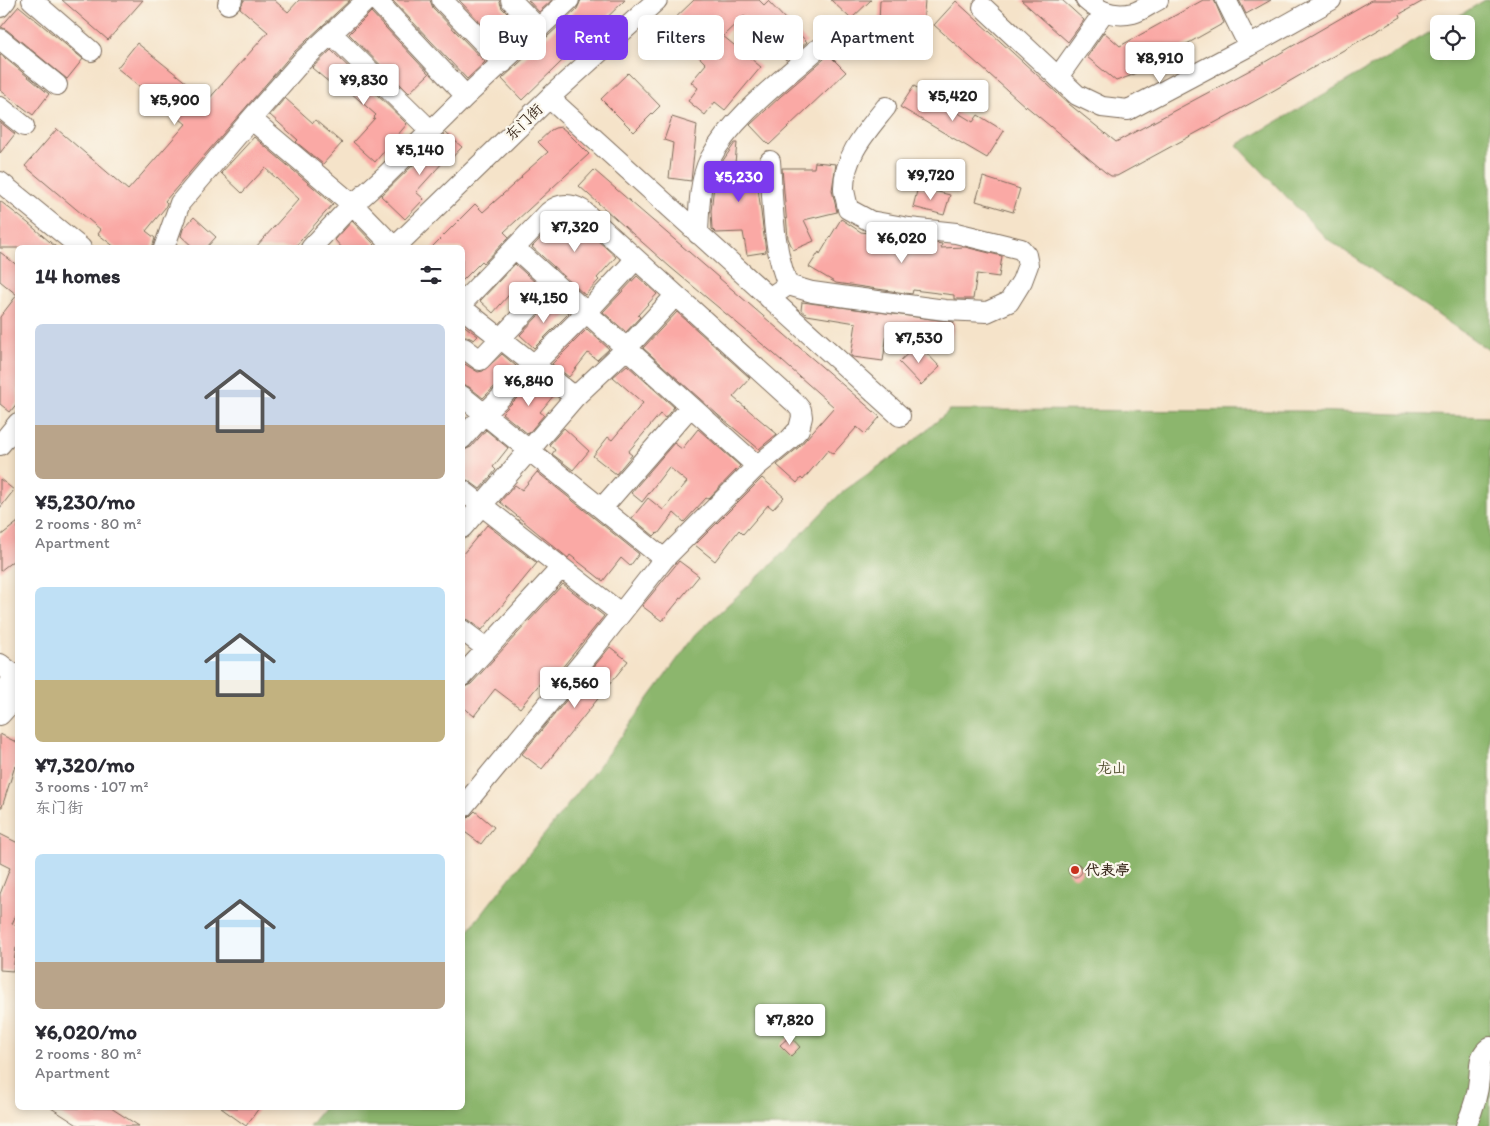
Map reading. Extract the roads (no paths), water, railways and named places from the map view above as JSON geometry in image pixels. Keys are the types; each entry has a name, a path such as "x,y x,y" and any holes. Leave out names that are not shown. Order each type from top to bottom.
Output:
{"street":[{"path":"0,7 6,0"},
{"path":"32,0 91,50"},
{"path":"168,245 180,203 301,62 367,0"},
{"path":"376,0 466,96"},
{"path":"442,0 502,63"},
{"path":"511,0 525,15"},
{"path":"546,22 569,0"},
{"name":"东门街","path":"397,245 552,95 657,0"},
{"name":"东门街","path":"415,245 557,105 672,0"},
{"path":"1086,0 1104,12 1117,14 1135,13 1158,0"},
{"path":"1226,0 1249,46"},
{"path":"982,7 1077,95 1102,108 1128,110 1331,0"},
{"path":"1058,77 1104,12"},
{"path":"331,33 431,131"},
{"path":"0,38 58,85"},
{"path":"698,234 699,197 709,160 728,131 768,92 813,53"},
{"path":"314,245 353,205 505,60"},
{"path":"557,105 900,416"},
{"path":"0,107 24,126"},
{"path":"788,285 812,292 855,298 945,310 987,312 1009,302 1022,281 1028,265 1026,255 1022,249 956,233 909,228 870,221 848,209 844,190 848,163 859,142 886,107"},
{"path":"251,119 353,205 393,245"},
{"path":"770,161 774,226 780,265 788,285"},
{"path":"0,182 77,245"},
{"path":"465,299 556,206 564,204 574,205 582,210 801,410 802,417 799,429 789,440 757,466 664,558 590,653 465,804"},
{"path":"514,248 757,466"},
{"path":"465,436 484,414 586,313 636,259"},
{"path":"465,349 480,360 553,283"},
{"path":"769,298 788,285"},
{"path":"465,525 529,448 575,397 626,349 676,295"},
{"path":"465,310 575,397"},
{"path":"465,398 664,558"},
{"path":"602,508 690,407"},
{"path":"0,445 15,427"},
{"path":"465,493 620,613"},
{"path":"465,672 561,568"},
{"path":"465,632 486,648"},
{"path":"0,695 14,677"},
{"path":"0,715 14,677"},
{"path":"1466,1126 1479,1080 1480,1060 1490,1047"}],"place":[{"name":"代表亭","path":"1075,870"}],"park label":[{"name":"龙山","path":"1112,768"}]}
